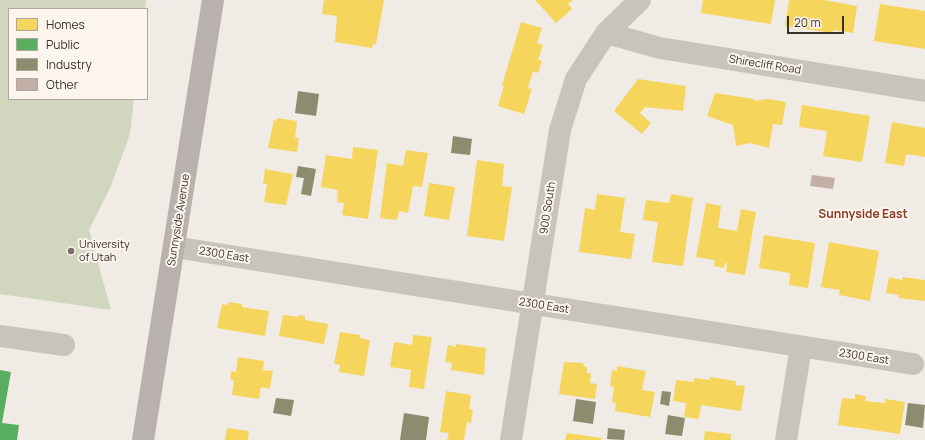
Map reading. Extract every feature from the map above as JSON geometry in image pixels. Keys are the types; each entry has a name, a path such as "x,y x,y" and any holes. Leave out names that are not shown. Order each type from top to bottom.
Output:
{"main road":[{"name":"Sunnyside Avenue","path":"143,440 213,0"}],"street":[{"name":"900 South","path":"511,440 560,130 576,79 606,32 640,0"},
{"name":"Shirecliff Road","path":"606,32 660,48 925,91"},
{"name":"2300 East","path":"174,247 913,364"},
{"path":"0,336 64,345"},
{"path":"786,440 801,347"}],"green space":[{"path":"0,0 146,0 145,8 8,8 8,100 134,100 130,134 111,186 89,230 111,310 0,294"}],"building: Homes":[{"path":"324,0 384,0 376,44 373,44 372,48 335,42 337,16 322,14"},
{"path":"535,0 573,0 568,4 572,9 556,23"},
{"path":"703,0 775,0 771,24 701,13"},
{"path":"789,0 823,0 857,6 853,33 833,30 833,33 785,26"},
{"path":"880,4 925,11 925,49 874,41"},
{"path":"521,22 542,28 537,43 543,45 538,60 542,61 538,73 533,71 528,88 532,89 524,114 498,106 504,86 502,85"},
{"path":"638,79 686,86 683,111 645,107 640,113 651,123 642,134 614,111"},
{"path":"715,93 754,99 754,101 768,99 786,102 782,125 773,124 769,148 750,143 736,146 733,125 707,116"},
{"path":"802,105 870,116 862,162 823,156 827,131 799,127"},
{"path":"277,118 297,121 295,138 299,138 297,152 268,148 274,120 277,121"},
{"path":"892,122 925,128 925,157 906,154 904,166 885,163"},
{"path":"353,147 378,150 368,219 342,215 344,203 337,202 338,190 321,187 326,155 352,159"},
{"path":"406,150 428,153 422,187 413,186 408,213 399,211 397,220 380,218 387,163 403,166"},
{"path":"477,160 504,164 502,186 512,187 504,241 467,236"},
{"path":"265,169 293,174 286,205 264,202 267,184 263,184"},
{"path":"429,183 455,187 449,220 424,216"},
{"path":"597,194 625,198 620,232 635,234 631,259 579,252 585,208 595,210"},
{"path":"671,194 693,198 683,266 652,262 658,222 643,220 646,200 669,203"},
{"path":"706,203 721,206 718,228 737,231 741,209 756,212 745,275 726,272 727,263 725,263 724,268 714,266 715,260 696,257"},
{"path":"764,235 815,243 808,288 789,285 790,273 759,268"},
{"path":"829,242 879,251 870,301 839,295 840,290 821,287"},
{"path":"889,277 902,280 903,277 925,280 925,301 899,298 899,295 886,293"},
{"path":"229,302 242,304 242,307 269,311 265,336 217,328 222,304 228,305"},
{"path":"283,315 298,317 298,315 305,316 305,320 328,324 324,344 279,336"},
{"path":"340,332 360,335 360,338 370,340 364,376 339,372 340,365 334,364"},
{"path":"413,335 432,337 424,389 409,387 411,370 390,367 394,342 412,345"},
{"path":"456,344 486,348 484,375 451,370 452,363 445,362 448,345 456,347"},
{"path":"238,357 264,361 263,370 273,371 270,389 261,387 259,399 232,395 234,380 230,379 231,371 236,372"},
{"path":"564,362 584,363 583,366 587,367 587,373 591,373 590,383 597,384 595,399 559,394"},
{"path":"617,366 646,371 642,390 655,392 650,417 615,411 616,403 612,402 614,387 610,386 612,370 617,371"},
{"path":"710,377 736,381 735,385 745,386 741,411 701,405 699,419 684,417 686,403 673,401 676,380 694,382 694,378 710,380"},
{"path":"446,391 471,395 469,409 473,410 471,423 467,422 464,440 447,440 449,433 440,432"},
{"path":"855,394 866,396 865,401 885,403 885,399 905,402 900,434 838,425 842,398 855,399"},
{"path":"227,428 249,431 248,440 225,440"},
{"path":"705,431 731,434 731,440 704,440"},
{"path":"567,433 602,438 601,440 565,440"}],"building: Public":[{"path":"0,370 11,372 2,423 19,425 17,440 0,440"}],"building: Industry":[{"path":"298,91 319,94 316,116 295,113"},
{"path":"453,136 472,139 470,155 451,153"},
{"path":"298,166 316,169 311,196 301,194 304,178 296,177"},
{"path":"662,391 671,392 669,406 660,404"},
{"path":"276,398 294,400 291,416 273,413"},
{"path":"576,399 596,402 593,424 573,421"},
{"path":"908,403 925,405 923,428 905,425"},
{"path":"404,413 429,417 426,440 400,440"},
{"path":"668,415 685,418 682,436 665,434"},
{"path":"608,428 625,430 624,440 607,439"}],"building: Other":[{"path":"812,175 835,178 833,189 810,186"}],"place":[{"name":"University of Utah","path":"71,251"}],"district":[{"name":"Sunnyside East","path":"863,215"}]}
